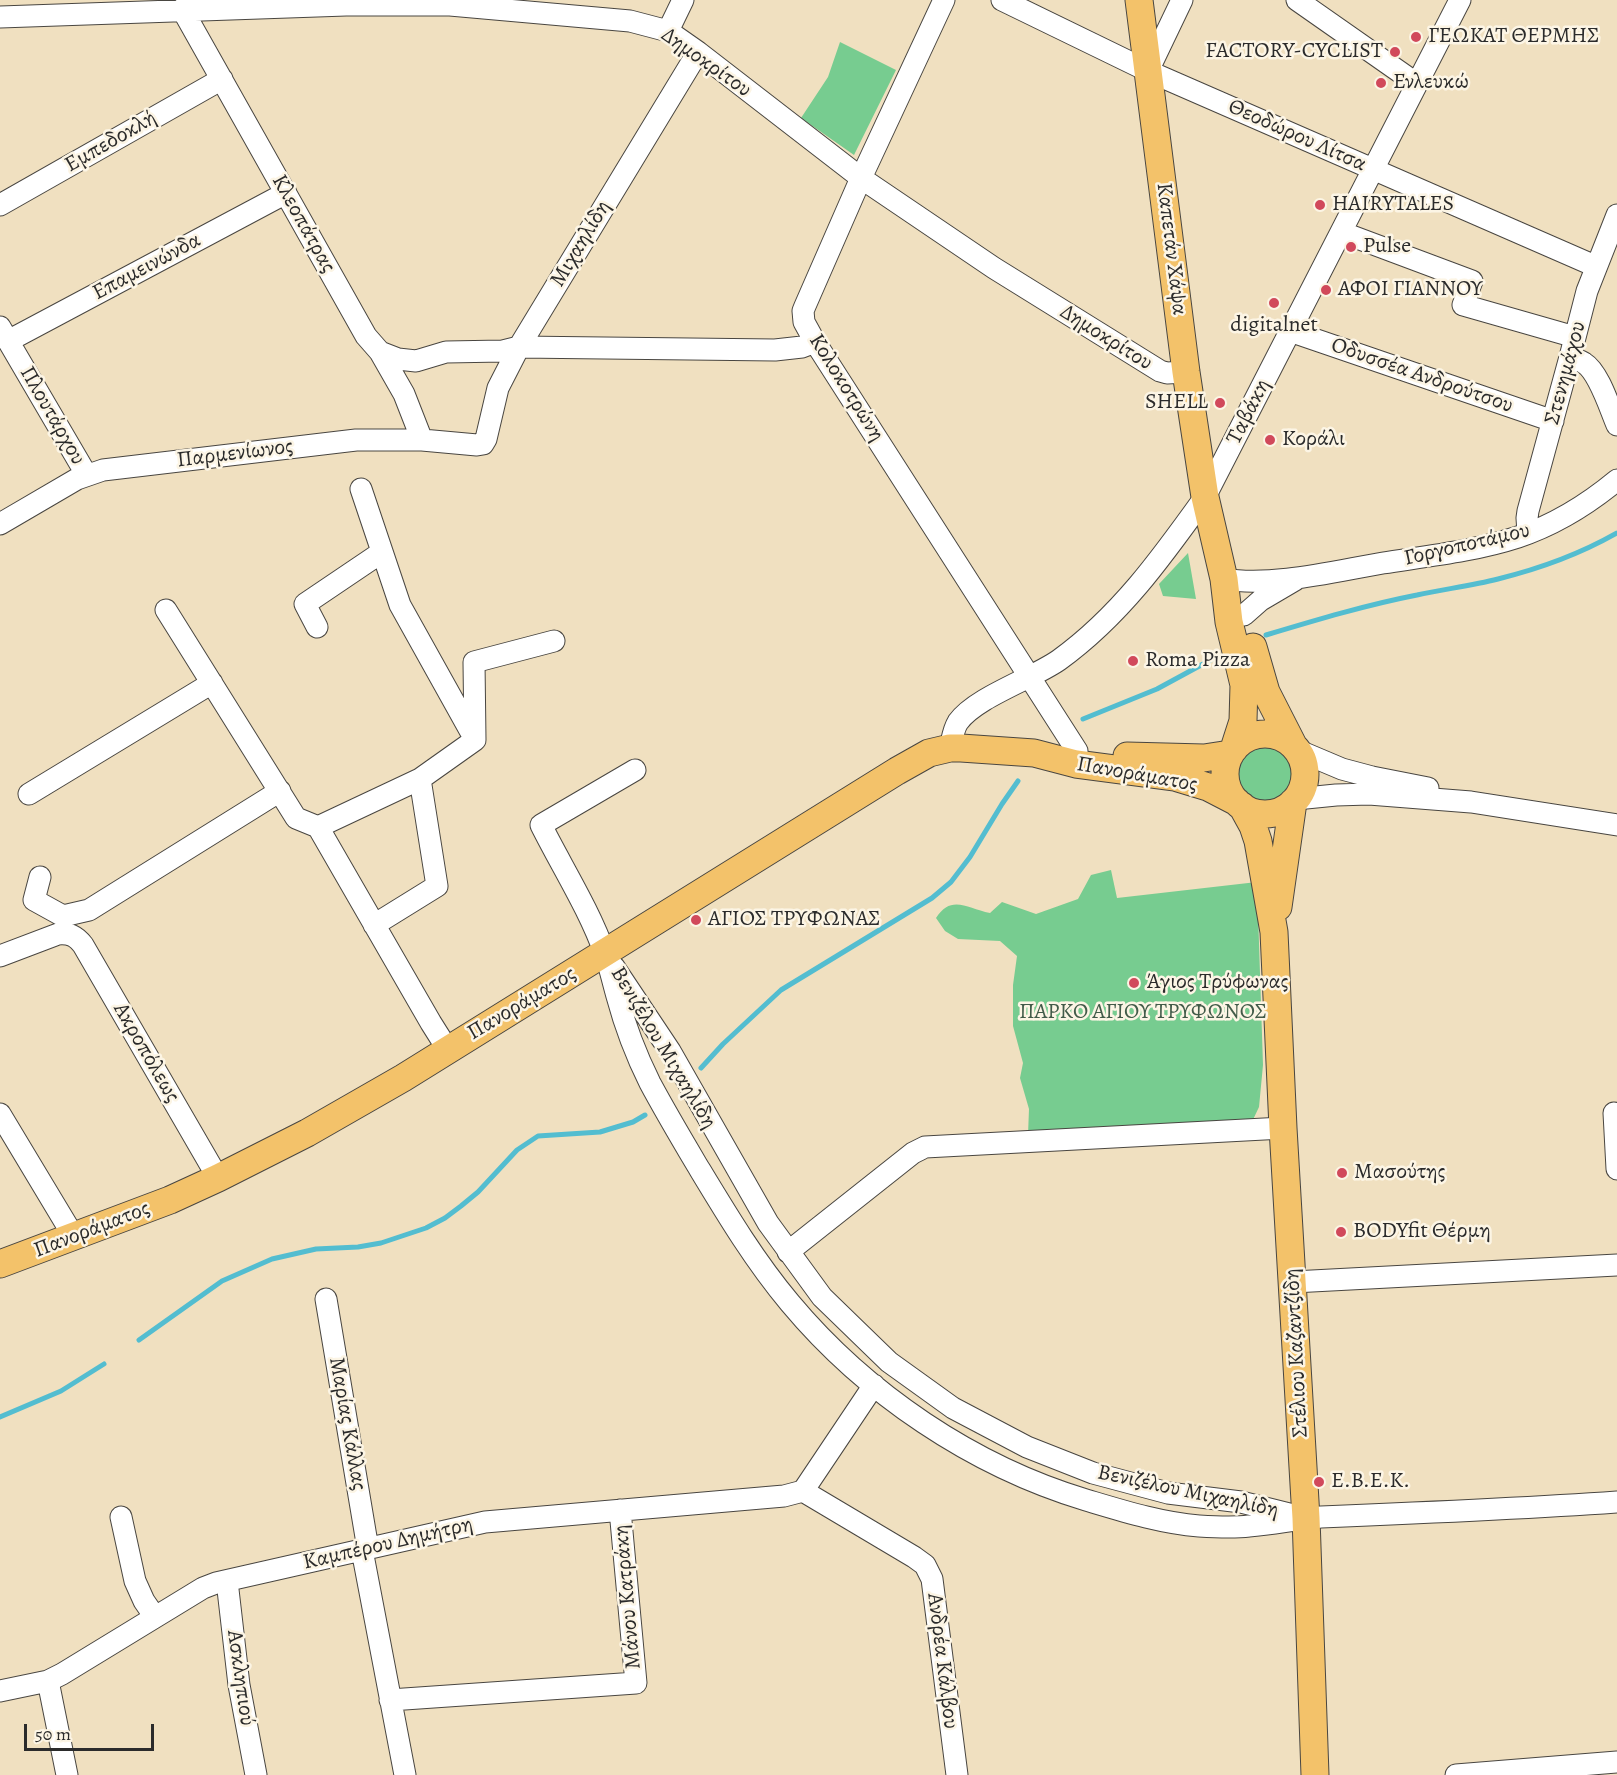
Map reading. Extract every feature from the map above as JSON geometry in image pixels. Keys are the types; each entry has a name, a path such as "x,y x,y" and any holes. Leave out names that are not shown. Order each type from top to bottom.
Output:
{"main road":[{"name":"Καπετάν Χάψα","path":"1139,0 1186,372 1205,497"},
{"path":"1205,497 1224,579 1228,620 1244,641 1271,704 1302,759 1305,774 1302,790 1295,800 1279,811 1268,813 1257,813 1240,804 1228,788 1225,776 1226,764 1241,732 1244,710 1244,641"},
{"path":"1232,751 1246,739 1263,734 1280,737 1295,748"},
{"name":"Πανοράματος","path":"0,1264 149,1209 218,1178 351,1108 929,753 950,748 975,748 1034,753 1076,764 1175,777 1208,787 1240,804"},
{"name":"Πανοράματος","path":"1034,753 1055,750 1129,756 1204,758 1232,751"},
{"name":"Στέλιου Καζαντζίδη","path":"1274,932 1295,800"},
{"name":"Στέλιου Καζαντζίδη","path":"1240,804 1253,826 1258,841 1274,932 1306,1518 1315,1775"}],"street":[{"path":"668,31 683,0"},
{"name":"Κολοκοτρώνη","path":"944,0 861,178 803,311 804,322 1077,751"},
{"name":"Θεοδώρου Λίτσα","path":"1002,0 1148,71 1596,266"},
{"path":"1148,71 1182,0"},
{"path":"1297,0 1417,84"},
{"name":"Ταβάκη","path":"950,748 955,728 966,714 981,702 1057,661 1111,617 1172,543 1205,497 1460,0"},
{"name":"Δημοκρίτου","path":"0,17 345,2 451,2 630,21 668,31 861,178 994,268 1160,370 1167,373 1186,372"},
{"name":"Κλεοπάτρας","path":"182,9 366,336 380,352 404,394 422,440"},
{"name":"Μιχαηλίδη","path":"483,444 498,388 519,347 698,52"},
{"name":"Εμπεδοκλή","path":"0,205 222,80"},
{"name":"Επαμεινώνδα","path":"4,334 286,194"},
{"name":"Στενημάχου","path":"1528,533 1528,511 1587,291 1617,215"},
{"path":"1341,232 1472,282 1463,305 1573,347 1590,368 1617,425"},
{"name":"Οδυσσέα Ανδρούτσου","path":"1290,331 1553,421"},
{"name":"Πλουτάρχου","path":"4,334 86,474"},
{"path":"380,352 398,359 416,360 446,352 503,351 519,347 775,350 796,348 815,342"},
{"name":"Παρμενίωνος","path":"0,524 86,474 103,470 356,440 422,440 483,444"},
{"name":"Γοργοποτάμου","path":"1224,579 1249,581 1304,576 1506,540 1528,533 1577,509 1617,480"},
{"path":"361,489 400,605 475,740"},
{"path":"317,627 305,604 382,552"},
{"name":"Γοργοποτάμου","path":"1244,641 1261,600 1304,576"},
{"path":"166,610 296,818 318,827 448,1050"},
{"path":"475,740 474,662 554,641"},
{"path":"29,794 212,683"},
{"path":"318,827 420,779 475,740"},
{"path":"1295,748 1342,769 1426,787 1471,802"},
{"path":"605,954 541,825 635,770"},
{"path":"374,925 437,886 420,779"},
{"path":"40,877 34,900 63,916 89,910 280,791"},
{"path":"1295,800 1369,794 1471,802 1617,825"},
{"name":"Ακροπόλεως","path":"0,956 58,934 67,933 76,937 83,945 218,1178"},
{"name":"Βενιζέλου Μιχαηλίδη","path":"605,954 634,994 670,1051 768,1223 788,1252 822,1297 890,1362 953,1408 1027,1447 1093,1473 1168,1493 1241,1502 1306,1518"},
{"name":"Βενιζέλου Μιχαηλίδη","path":"605,954 623,1017 638,1058 673,1124 724,1210 761,1266 813,1329 874,1385 945,1436 972,1452 1031,1481 1068,1495 1149,1517 1194,1525 1250,1526 1306,1518 1617,1502"},
{"path":"1614,1113 1617,1169"},
{"path":"0,1114 74,1237"},
{"path":"788,1252 913,1153 925,1147 1283,1128"},
{"path":"1293,1282 1617,1265"},
{"name":"Μαρίας Κάλλας","path":"326,1299 390,1700 405,1775"},
{"path":"803,1491 874,1385"},
{"name":"Καμπέρου Δημήτρη","path":"0,1690 48,1681 203,1588 227,1581 485,1522 784,1496 803,1491"},
{"name":"Ανδρέα Κάλβου","path":"803,1491 925,1565 932,1579 957,1775"},
{"name":"Μάνου Κατράκη","path":"390,1700 636,1683 620,1510"},
{"path":"121,1517 135,1581 144,1601 155,1617"},
{"name":"Ασκληπιού","path":"227,1581 240,1685 256,1775"},
{"path":"48,1681 67,1775"},
{"path":"1456,1775 1617,1762"}],"green space":[{"path":"840,42 896,70 854,155 801,118 828,77"},
{"path":"1188,553 1196,599 1163,596 1159,584"},
{"path":"1265,743 1277,745 1287,752 1294,762 1296,774 1294,786 1287,796 1277,803 1265,805 1253,803 1243,796 1236,786 1234,774 1236,762 1243,752 1253,745"},
{"name":"ΠΑΡΚΟ ΑΓΙΟΥ ΤΡΥΦΩΝΟΣ","path":"1111,870 1117,898 1257,882 1263,1065 1259,1107 1250,1126 1028,1135 1029,1109 1020,1078 1023,1063 1013,1026 1013,985 1017,956 1000,941 958,939 945,931 936,918 948,906 967,906 990,913 1002,902 1036,914 1078,899 1091,875"}],"waterway":[{"path":"1266,635 1379,603 1478,584 1544,566 1617,533"},
{"path":"1083,719 1157,689 1216,657"},
{"path":"701,1068 723,1044 781,990 932,898 951,882 970,857 1018,781"},
{"path":"139,1340 222,1281 272,1259 316,1249 358,1247 381,1243 426,1228 461,1206 478,1192 517,1150 538,1136 600,1132 633,1122 645,1115"},
{"path":"0,1417 61,1391 104,1364"}],"place":[{"name":"ΓΕΩΚΑΤ ΘΕΡΜΗΣ","path":"1416,37"},
{"name":"FACTORY-CYCLIST","path":"1395,52"},
{"name":"Ενλευκώ","path":"1381,83"},
{"name":"HAIRYTALES","path":"1320,205"},
{"name":"Pulse","path":"1351,247"},
{"name":"ΑΦΟΙ ΓΙΑΝΝΟΥ","path":"1326,290"},
{"name":"digitalnet","path":"1274,303"},
{"name":"SHELL","path":"1220,403"},
{"name":"Κοράλι","path":"1270,440"},
{"name":"Roma Pizza","path":"1133,661"},
{"name":"ΑΓΙΟΣ ΤΡΥΦΩΝΑΣ","path":"696,920"},
{"name":"Άγιος Τρύφωνας","path":"1134,983"},
{"name":"Μασούτης","path":"1342,1173"},
{"name":"BODYfit Θέρμη","path":"1341,1232"},
{"name":"Ε.Β.Ε.Κ.","path":"1319,1482"}]}
